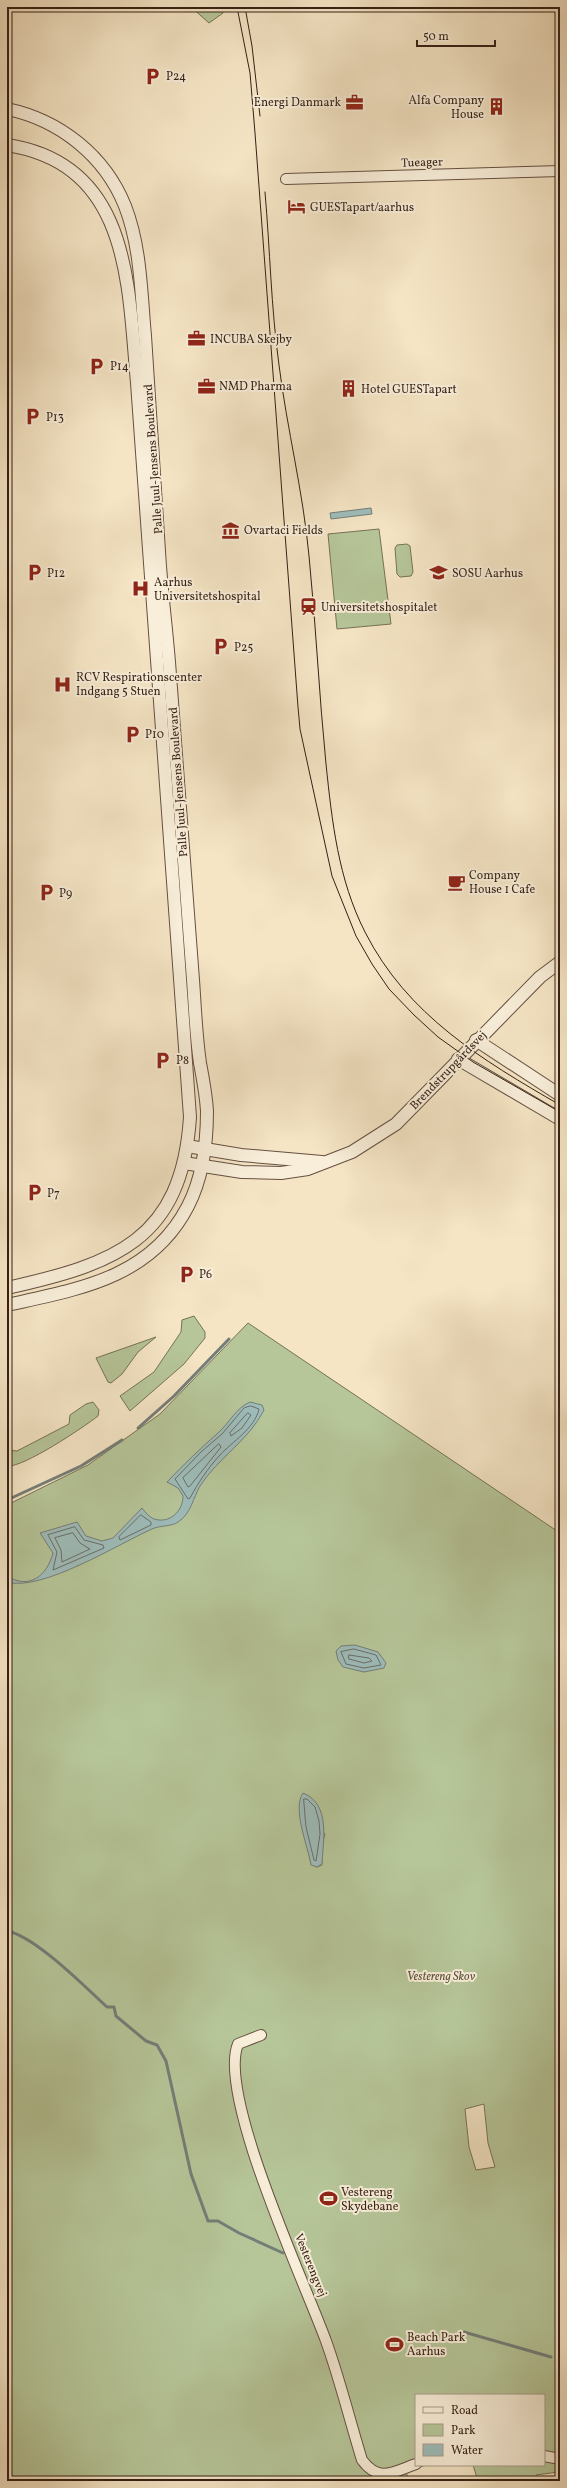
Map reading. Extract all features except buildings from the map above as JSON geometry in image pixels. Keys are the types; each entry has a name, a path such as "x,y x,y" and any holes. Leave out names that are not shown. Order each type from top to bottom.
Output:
{"street":[{"name":"Palle Juul-Jensens Boulevard","path":"7,109 44,121 68,135 94,157 118,189 126,210 138,257 194,993 200,1062 205,1084 199,1154 189,1205 176,1226 161,1244 143,1259 119,1274 97,1282 7,1305"},
{"name":"Palle Juul-Jensens Boulevard","path":"7,144 55,160 85,182 110,218 123,256 128,283 137,383 148,550 185,1038 199,1104 199,1154"},
{"name":"Tueager","path":"286,178 560,171"},
{"name":"Brendstrupgårdsvej","path":"199,1154 242,1172 294,1172 325,1163 362,1146 396,1124 476,1040 540,977 560,962"},
{"path":"476,1040 560,1095"},
{"path":"458,1058 478,1072 560,1119"},
{"name":"Palle Juul-Jensens Boulevard","path":"7,1288 77,1271 114,1255 132,1244 159,1216 170,1198 184,1163 199,1154"},
{"path":"184,1163 199,1154 241,1155 325,1163"},
{"name":"Vesterengvej","path":"261,2035 238,2044 234,2053 233,2067 236,2088 251,2144 267,2191 327,2343 362,2460 373,2472 382,2474 415,2464"},
{"path":"545,2456 560,2459"}],"green space":[{"path":"191,7 222,7 223,13 209,23"},
{"path":"379,529 391,624 337,629 328,534"},
{"path":"407,544 410,546 413,572 411,576 400,577 397,574 395,548 397,545"},
{"path":"194,1316 205,1332 205,1338 184,1364 130,1411 120,1396 154,1372 181,1332 182,1320"},
{"name":"Vestereng Skov","path":"248,1323 560,1533 560,2481 558,2472 536,2475 537,2481 478,2481 473,2466 545,2466 545,2394 415,2394 415,2466 423,2466 406,2472 409,2481 7,2481 7,1505 88,1465 160,1414","holes":["300,1811 325,1834 321,1848 322,1865 317,1867 311,1864","484,2104 488,2143 495,2167 476,2170 469,2147 465,2109"]},
{"path":"156,1337 138,1352 122,1374 111,1383 108,1382 96,1358"},
{"path":"93,1402 99,1410 98,1416 39,1454 26,1461 7,1466 7,1450 17,1451 69,1424 70,1415 86,1404"}],"water":[{"path":"371,508 372,514 331,519 330,513"},
{"path":"250,1402 262,1405 264,1410 258,1421 207,1476 200,1486 186,1515 178,1522 172,1525 152,1529 59,1574 40,1580 22,1583 7,1582 7,1576 23,1582 30,1581 42,1574 53,1553 40,1533 77,1522 86,1536 102,1541 113,1538 142,1508 154,1519 165,1520 170,1518 181,1507 183,1496 178,1488 167,1482 223,1428 237,1411"},
{"path":"355,1645 378,1652 386,1663 384,1668 364,1672 343,1667 338,1660 336,1651 341,1646"},
{"path":"303,1793 312,1798 322,1814 324,1834 322,1864 317,1867 311,1865 300,1818 299,1808"}],"waterway":[{"path":"138,1428 174,1396 229,1339"},
{"path":"7,1500 81,1466 122,1440"},
{"path":"7,1931 31,1942 45,1952 73,1975 107,2007 114,2007 116,2016 146,2041 157,2045 166,2061 191,2174 208,2221 218,2221 239,2233 283,2253"},
{"path":"464,2332 551,2357"}],"tram line":[{"path":"237,7 250,73 300,729 332,876 356,936 372,964 389,989 414,1015 438,1037 473,1062 560,1112"},
{"path":"245,7 252,46 260,116"},
{"path":"265,192 276,343 282,389 303,508 309,556 331,807 342,871 348,891 365,932 382,961 402,988 449,1033 503,1071 560,1105"}],"place":[{"name":"P24","path":"153,76"},
{"name":"Energi Danmark","path":"354,102"},
{"name":"Alfa Company House","path":"497,107"},
{"name":"GUESTapart/aarhus","path":"297,207"},
{"name":"INCUBA Skejby","path":"197,339"},
{"name":"P14","path":"97,366"},
{"name":"NMD Pharma","path":"206,386"},
{"name":"Hotel GUESTapart","path":"348,389"},
{"name":"P13","path":"33,417"},
{"name":"Ovartaci Fields","path":"231,530"},
{"name":"P12","path":"34,573"},
{"name":"SOSU Aarhus","path":"439,573"},
{"name":"Aarhus Universitetshospital","path":"141,589"},
{"name":"Universitetshospitalet","path":"308,607"},
{"name":"P25","path":"221,647"},
{"name":"RCV Respirationscenter Indgang 5 Stuen","path":"63,684"},
{"name":"P10","path":"132,734"},
{"name":"Company House 1 Cafe","path":"456,882"},
{"name":"P9","path":"46,893"},
{"name":"P8","path":"163,1060"},
{"name":"P7","path":"34,1193"},
{"name":"P6","path":"186,1274"},
{"name":"Vestereng Skydebane","path":"328,2199"},
{"name":"Beach Park Aarhus","path":"394,2344"}]}
